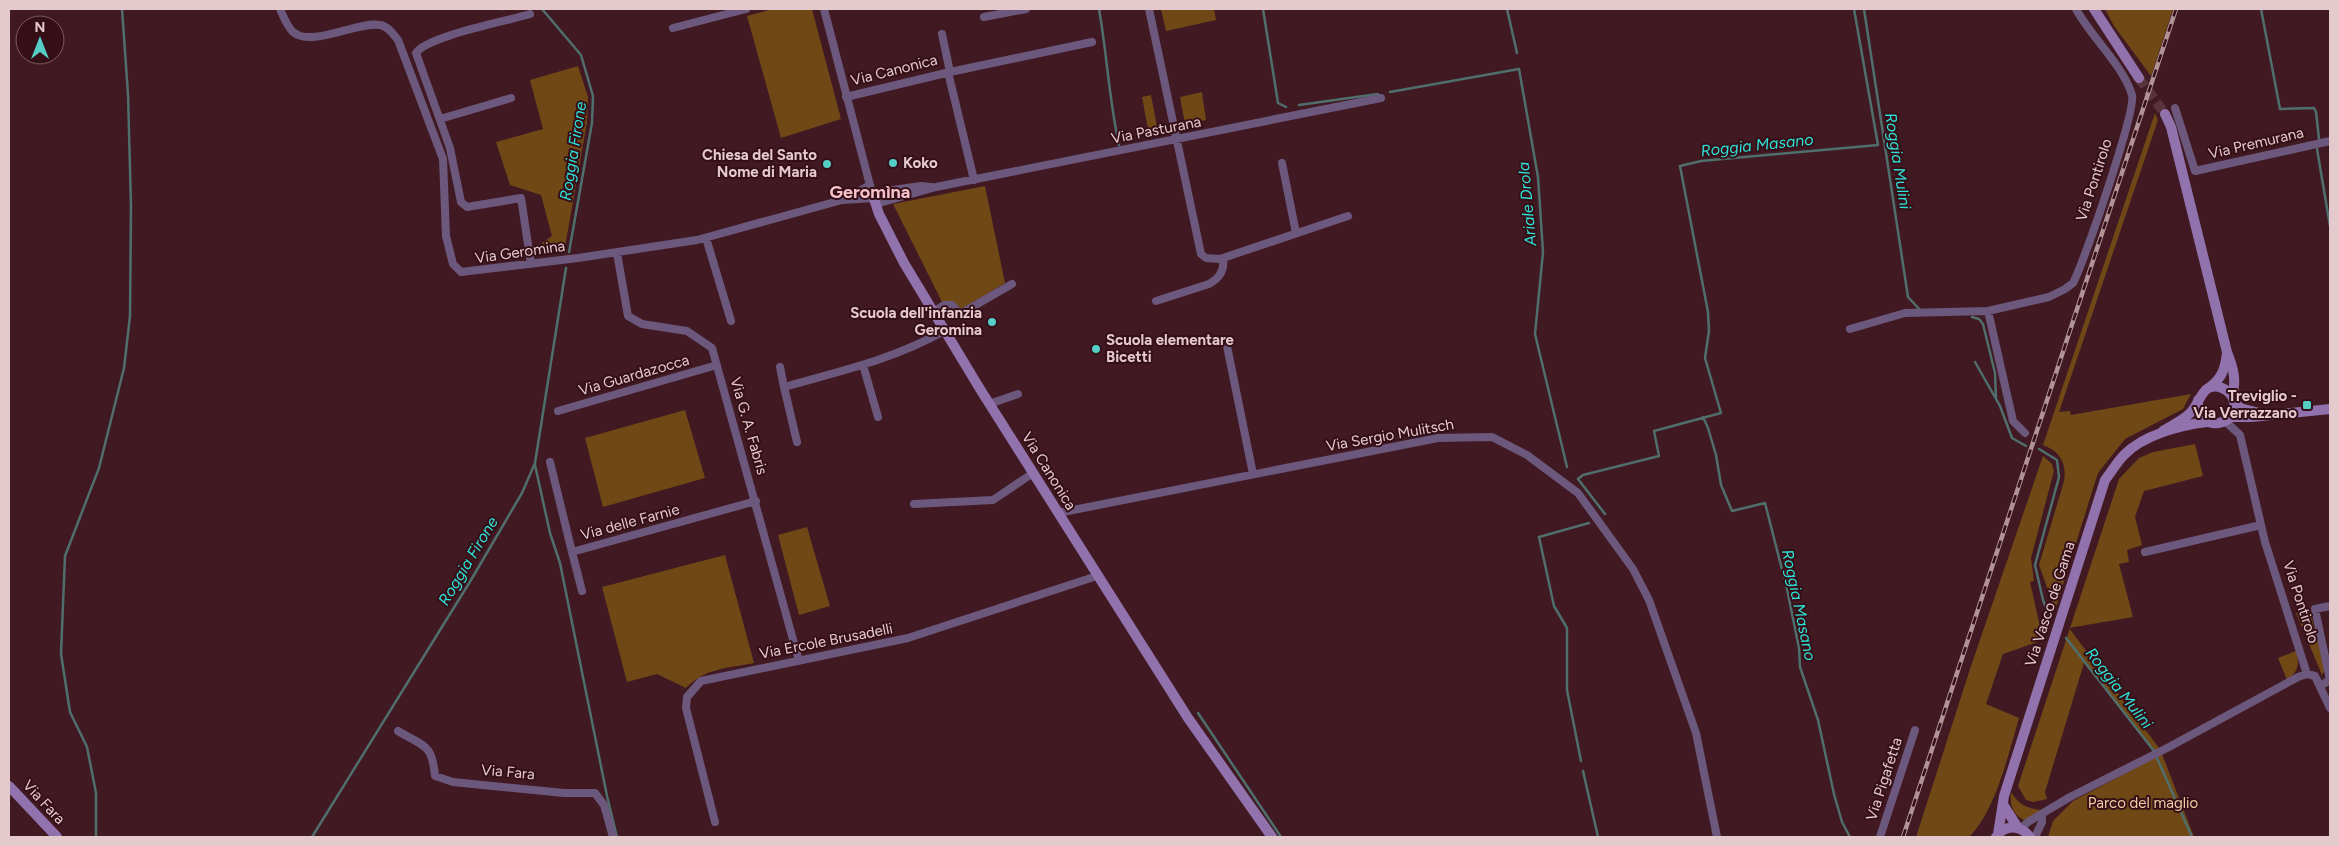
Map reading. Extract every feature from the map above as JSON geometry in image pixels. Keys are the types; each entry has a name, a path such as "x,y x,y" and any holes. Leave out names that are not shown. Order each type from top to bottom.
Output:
{"street":[{"name":"Via Geromina","path":"280,9 294,33 304,36 316,37 368,25 381,25 388,29 398,40 443,159 444,222 452,264 461,272 466,273 617,253 706,238 842,200 873,195"},
{"path":"673,28 746,9"},
{"name":"Via Canonica","path":"824,9 873,195 904,263 944,331 1188,718 1272,837"},
{"path":"984,17 1026,9"},
{"path":"1149,9 1199,249 1206,258 1223,258 1348,216"},
{"name":"Via Pontirolo","path":"1850,329 1905,313 1988,311 2049,296 2073,283 2115,163 2131,108 2132,96 2120,71 2086,26 2076,9"},
{"path":"2094,9 2139,78"},
{"path":"530,14 439,38 418,49 416,58 454,161 459,198 464,206 467,207 521,198 531,264"},
{"path":"942,34 974,180"},
{"name":"Via Canonica","path":"846,97 949,72 1092,42"},
{"path":"440,119 511,98"},
{"name":"Via Pasturana","path":"873,195 974,180 1381,98"},
{"name":"Via Premurana","path":"2175,108 2195,171 2330,141"},
{"path":"2165,114 2171,127 2234,377 2233,398 2228,419"},
{"path":"1282,162 1296,233"},
{"name":"Via Pasturana","path":"873,195 921,186 936,187"},
{"name":"Via Geromina","path":"842,200 873,195"},
{"path":"706,238 731,321"},
{"name":"Via G. A. Fabris","path":"617,253 628,316 642,324 681,330 696,336 712,348 799,661"},
{"path":"1156,301 1216,280 1224,269 1223,258"},
{"path":"933,312 944,306 952,305 960,314 1012,284"},
{"path":"1988,311 2013,421 2025,433"},
{"path":"784,387 822,378 896,355 944,331"},
{"path":"1228,346 1253,474"},
{"path":"2227,352 2226,366 2220,379 2205,390 2198,400 2199,413 2207,422 2220,423 2228,419 2330,409"},
{"name":"Via Guardazocca","path":"558,411 717,365"},
{"path":"863,365 878,417"},
{"path":"780,367 797,442"},
{"path":"2210,388 2223,388 2240,408 2254,413 2283,415"},
{"path":"990,404 1018,394"},
{"name":"Via Vasco de Gama","path":"2159,435 2192,412 2198,400"},
{"name":"Via Pontirolo","path":"2228,419 2240,435 2261,525 2307,674"},
{"name":"Via Vasco de Gama","path":"1997,836 2001,810 2004,806 2004,796 2105,480 2125,454 2139,444 2159,435 2207,422"},
{"name":"Via Sergio Mulitsch","path":"1058,513 1438,438 1492,437 1527,455 1575,490 1632,569 1649,600 1696,733 1717,837"},
{"name":"Via delle Farnie","path":"550,462 572,552 756,501"},
{"path":"914,504 992,500 1033,473"},
{"path":"2146,552 2261,525"},
{"path":"572,552 582,591"},
{"name":"Via Ercole Brusadelli","path":"715,822 687,716 687,698 693,688 701,681 908,638 1097,576"},
{"path":"2320,686 2330,680 2315,609 2330,606"},
{"path":"1997,836 2007,828 2019,828 2095,783 2169,747 2307,674 2314,676 2330,708"},
{"name":"Via Pigafetta","path":"1880,837 1915,730"},
{"name":"Via Fara","path":"398,731 429,750 433,757 435,776 453,782 564,793 595,793 604,805 614,837"},
{"name":"Via Fara","path":"9,786 57,837"},
{"path":"2004,806 2019,828 2030,837"},
{"path":"2035,837 2042,822 2042,815"}],"green space":[{"path":"773,9 812,9 841,119 781,138 747,16"},
{"path":"1161,9 1214,9 1216,20 1166,31"},
{"path":"2105,9 2173,9 2151,76 2114,26"},
{"path":"578,66 588,97 587,122 565,247 544,254 542,243 552,236 541,195 510,185 496,142 543,129 530,80"},
{"path":"1202,92 1206,120 1185,124 1180,97"},
{"path":"1151,95 1158,132 1149,134 1142,97"},
{"path":"2155,113 2158,120 2059,412 2070,411 2071,415 2191,394 2183,409 2125,439 2098,473 2055,610 2039,565 2065,475 2061,459 2054,451 2043,445"},
{"path":"985,186 1005,283 961,309 953,301 942,302 893,204"},
{"path":"685,410 705,478 603,507 585,438"},
{"path":"2195,444 2203,476 2144,491 2135,517 2142,545 2127,550 2129,562 2119,564 2133,617 2070,628 2119,479 2139,458 2153,452"},
{"path":"2043,456 2052,464 2054,471 2031,558 2034,581 2030,582 2043,640 2003,654 1986,704 2019,718 2006,764 1994,798 1978,826 1969,837 1916,837 1971,666"},
{"path":"807,527 830,606 799,615 778,535"},
{"path":"725,555 754,663 717,670 701,676 686,688 657,674 627,682 602,587"},
{"path":"2310,611 2325,670 2322,675 2296,613"},
{"path":"2070,629 2159,748 2154,751 2084,663 2045,792 2047,799 2033,802 2026,800 2018,786"},
{"path":"2296,651 2297,667 2294,674 2287,680 2278,658"},
{"name":"Parco del maglio","path":"2162,754 2194,837 2048,837 2053,821 2073,801"},
{"path":"2011,792 2024,806 2043,810 2030,819 2023,820 2012,808"}],"waterway":[{"path":"96,837 96,793 87,747 70,712 61,654 65,556 99,468 124,368 130,316 131,206 128,94 122,9"},
{"name":"Roggia Firone","path":"542,9 581,55 593,96 592,123 569,252"},
{"path":"1099,9 1119,145"},
{"name":"Ariale Drola","path":"1263,9 1278,103 1286,107"},
{"path":"1507,9 1517,53"},
{"name":"Roggia Masano","path":"1605,514 1578,479 1583,475 1659,456 1654,431 1721,413 1705,358 1709,331 1708,312 1680,166 1701,161 1878,145 1854,9"},
{"name":"Roggia Mulini","path":"1864,9 1908,297 1921,311"},
{"path":"2261,9 2280,109 2314,108 2319,139"},
{"name":"Ariale Drola","path":"1390,92 1519,69 1538,177 1543,252 1535,334 1567,467"},
{"name":"Ariale Drola","path":"1299,105 1378,94"},
{"path":"2317,149 2330,226"},
{"name":"Roggia Firone","path":"312,837 471,580 522,493 535,463 566,268"},
{"name":"Roggia Mulini","path":"1972,317 1979,319 1983,324 1995,373 1996,398"},
{"name":"Roggia Mulini","path":"1975,362 2000,406 2012,438 2026,446"},
{"name":"Roggia Masano","path":"1703,417 1716,455 1721,485 1732,511 1765,503 1787,589 1799,648 1800,667 1818,720 1842,822 1850,837"},
{"name":"Roggia Mulini","path":"2039,449 2057,460 2059,477 2035,565 2043,600 2050,618"},
{"path":"535,465 550,533 560,563 617,837"},
{"name":"Roggia Masano","path":"1581,761 1567,690 1567,628 1554,606 1539,537 1589,523"},
{"name":"Roggia Mulini","path":"2066,638 2154,751"},
{"path":"1198,713 1281,837"},
{"name":"Roggia Mulini","path":"2157,758 2192,837"},
{"name":"Roggia Masano","path":"1583,771 1598,837"}],"tunnel":[{"path":"2139,78 2165,114"}],"railway":[{"path":"1903,837 2176,9"}],"place":[{"name":"Koko","path":"893,163"},
{"name":"Chiesa del Santo Nome di Maria","path":"827,164"},
{"name":"Scuola dell'infanzia Geromina","path":"992,322"},
{"name":"Scuola elementare Bicetti","path":"1096,349"},
{"name":"Treviglio - Via Verrazzano","path":"2307,405"}],"district":[{"name":"Geromìna","path":"870,192"}]}
